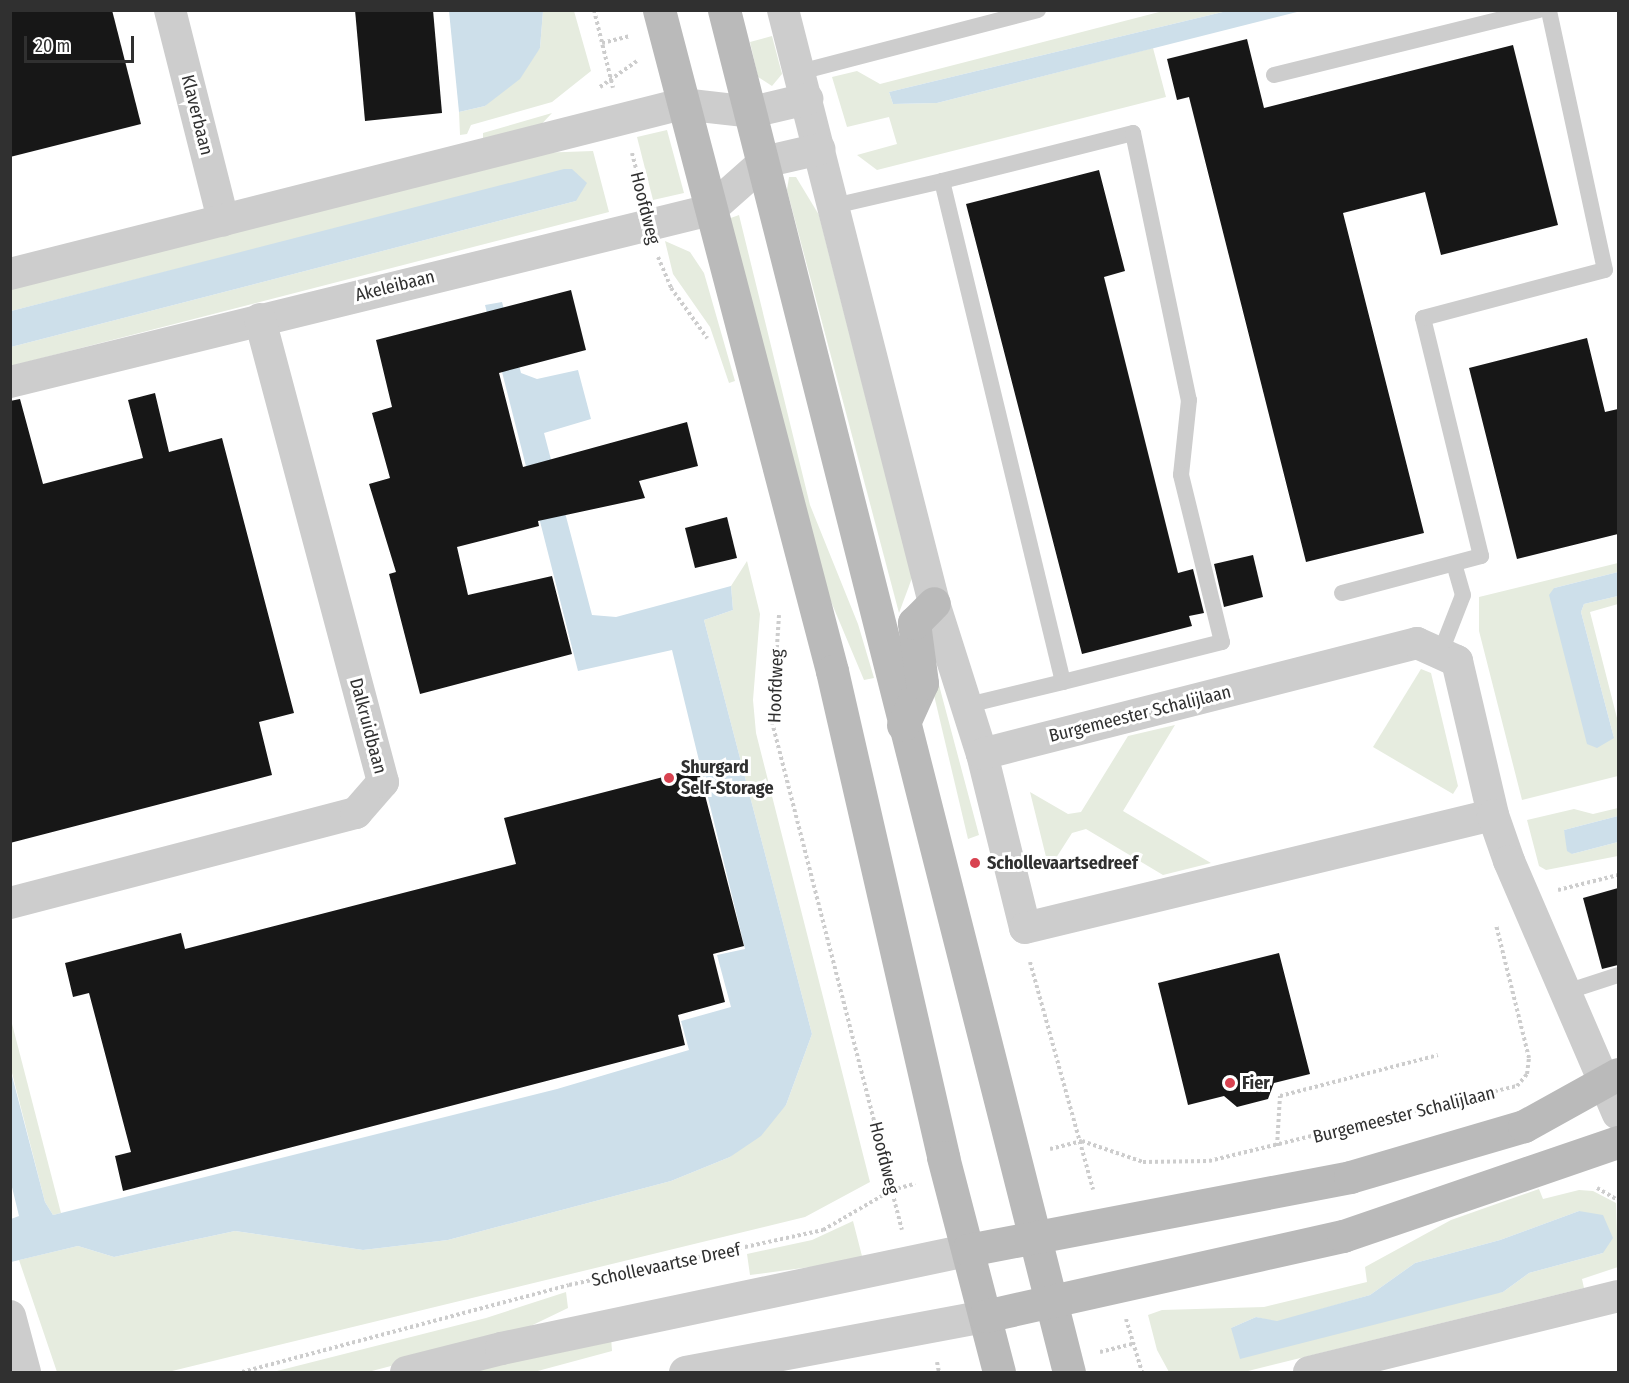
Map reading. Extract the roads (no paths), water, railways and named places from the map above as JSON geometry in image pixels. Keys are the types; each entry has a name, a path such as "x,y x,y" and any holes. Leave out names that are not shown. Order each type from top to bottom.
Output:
{"main road":[{"path":"659,10 832,671 949,1175 999,1372"},
{"path":"724,10 752,112 903,725 1069,1372"},
{"path":"903,725 922,683 914,623 934,603"},
{"path":"968,1250 1350,1177 1524,1126 1611,1078"},
{"path":"985,1316 1343,1236 1618,1142"}],"street":[{"name":"Klaverbaan","path":"170,10 223,220"},
{"path":"783,10 934,603 964,706 981,754 1025,928 1493,814"},
{"path":"10,274 682,104 752,112 804,86"},
{"path":"710,210 764,162 820,149"},
{"name":"Akeleibaan","path":"10,382 650,222 710,210"},
{"name":"Dalkruidbaan","path":"10,903 356,813 383,782 260,320"},
{"name":"Burgemeester Schalijlaan","path":"981,754 1417,643 1457,661 1493,814 1523,898 1563,993 1611,1078 1618,1114"},
{"path":"406,1372 501,1348 968,1250"},
{"path":"1309,1372 1618,1296"},
{"path":"10,1316 25,1372"},
{"path":"685,1372 985,1316"}],"lane":[{"path":"804,86 1038,10"},
{"path":"1274,75 1539,10"},
{"path":"1342,593 1481,556 1423,318 1605,270 1549,10"},
{"path":"834,207 1133,134 1189,400 1181,475 1222,642 964,706"},
{"path":"942,181 1063,682"},
{"path":"1440,654 1463,594 1454,564"},
{"path":"1563,993 1618,975"}],"water":[{"path":"449,11 543,11 540,48 520,79 485,106 459,112"},
{"path":"1227,11 1301,11 937,103 893,104 889,92"},
{"path":"564,169 572,169 587,183 576,201 11,347 11,311"},
{"path":"502,302 521,373 537,379 578,370 591,419 544,433 592,615 616,617 731,586 733,610 704,620 812,1034 786,1105 761,1136 730,1157 671,1181 448,1240 363,1250 235,1231 114,1257 78,1246 11,1262 11,1219 19,1216 11,1183 10,1068 45,1202 53,1215 557,1089 689,1050 681,1021 731,1007 717,955 745,949 672,650 578,671 485,305"},
{"path":"1618,572 1618,596 1584,604 1581,612 1614,738 1597,748 1587,744 1549,595 1554,588"},
{"path":"1618,816 1618,842 1572,854 1567,851 1564,830"},
{"path":"1579,1211 1603,1215 1613,1238 1603,1253 1529,1273 1503,1292 1240,1359 1231,1328 1256,1317 1277,1321 1370,1295 1415,1263 1500,1240"}],"place":[{"name":"Shurgard Self-Storage","path":"669,778"},
{"name":"Schollevaartsedreef","path":"975,863"},
{"name":"Fier","path":"1230,1083"}]}
